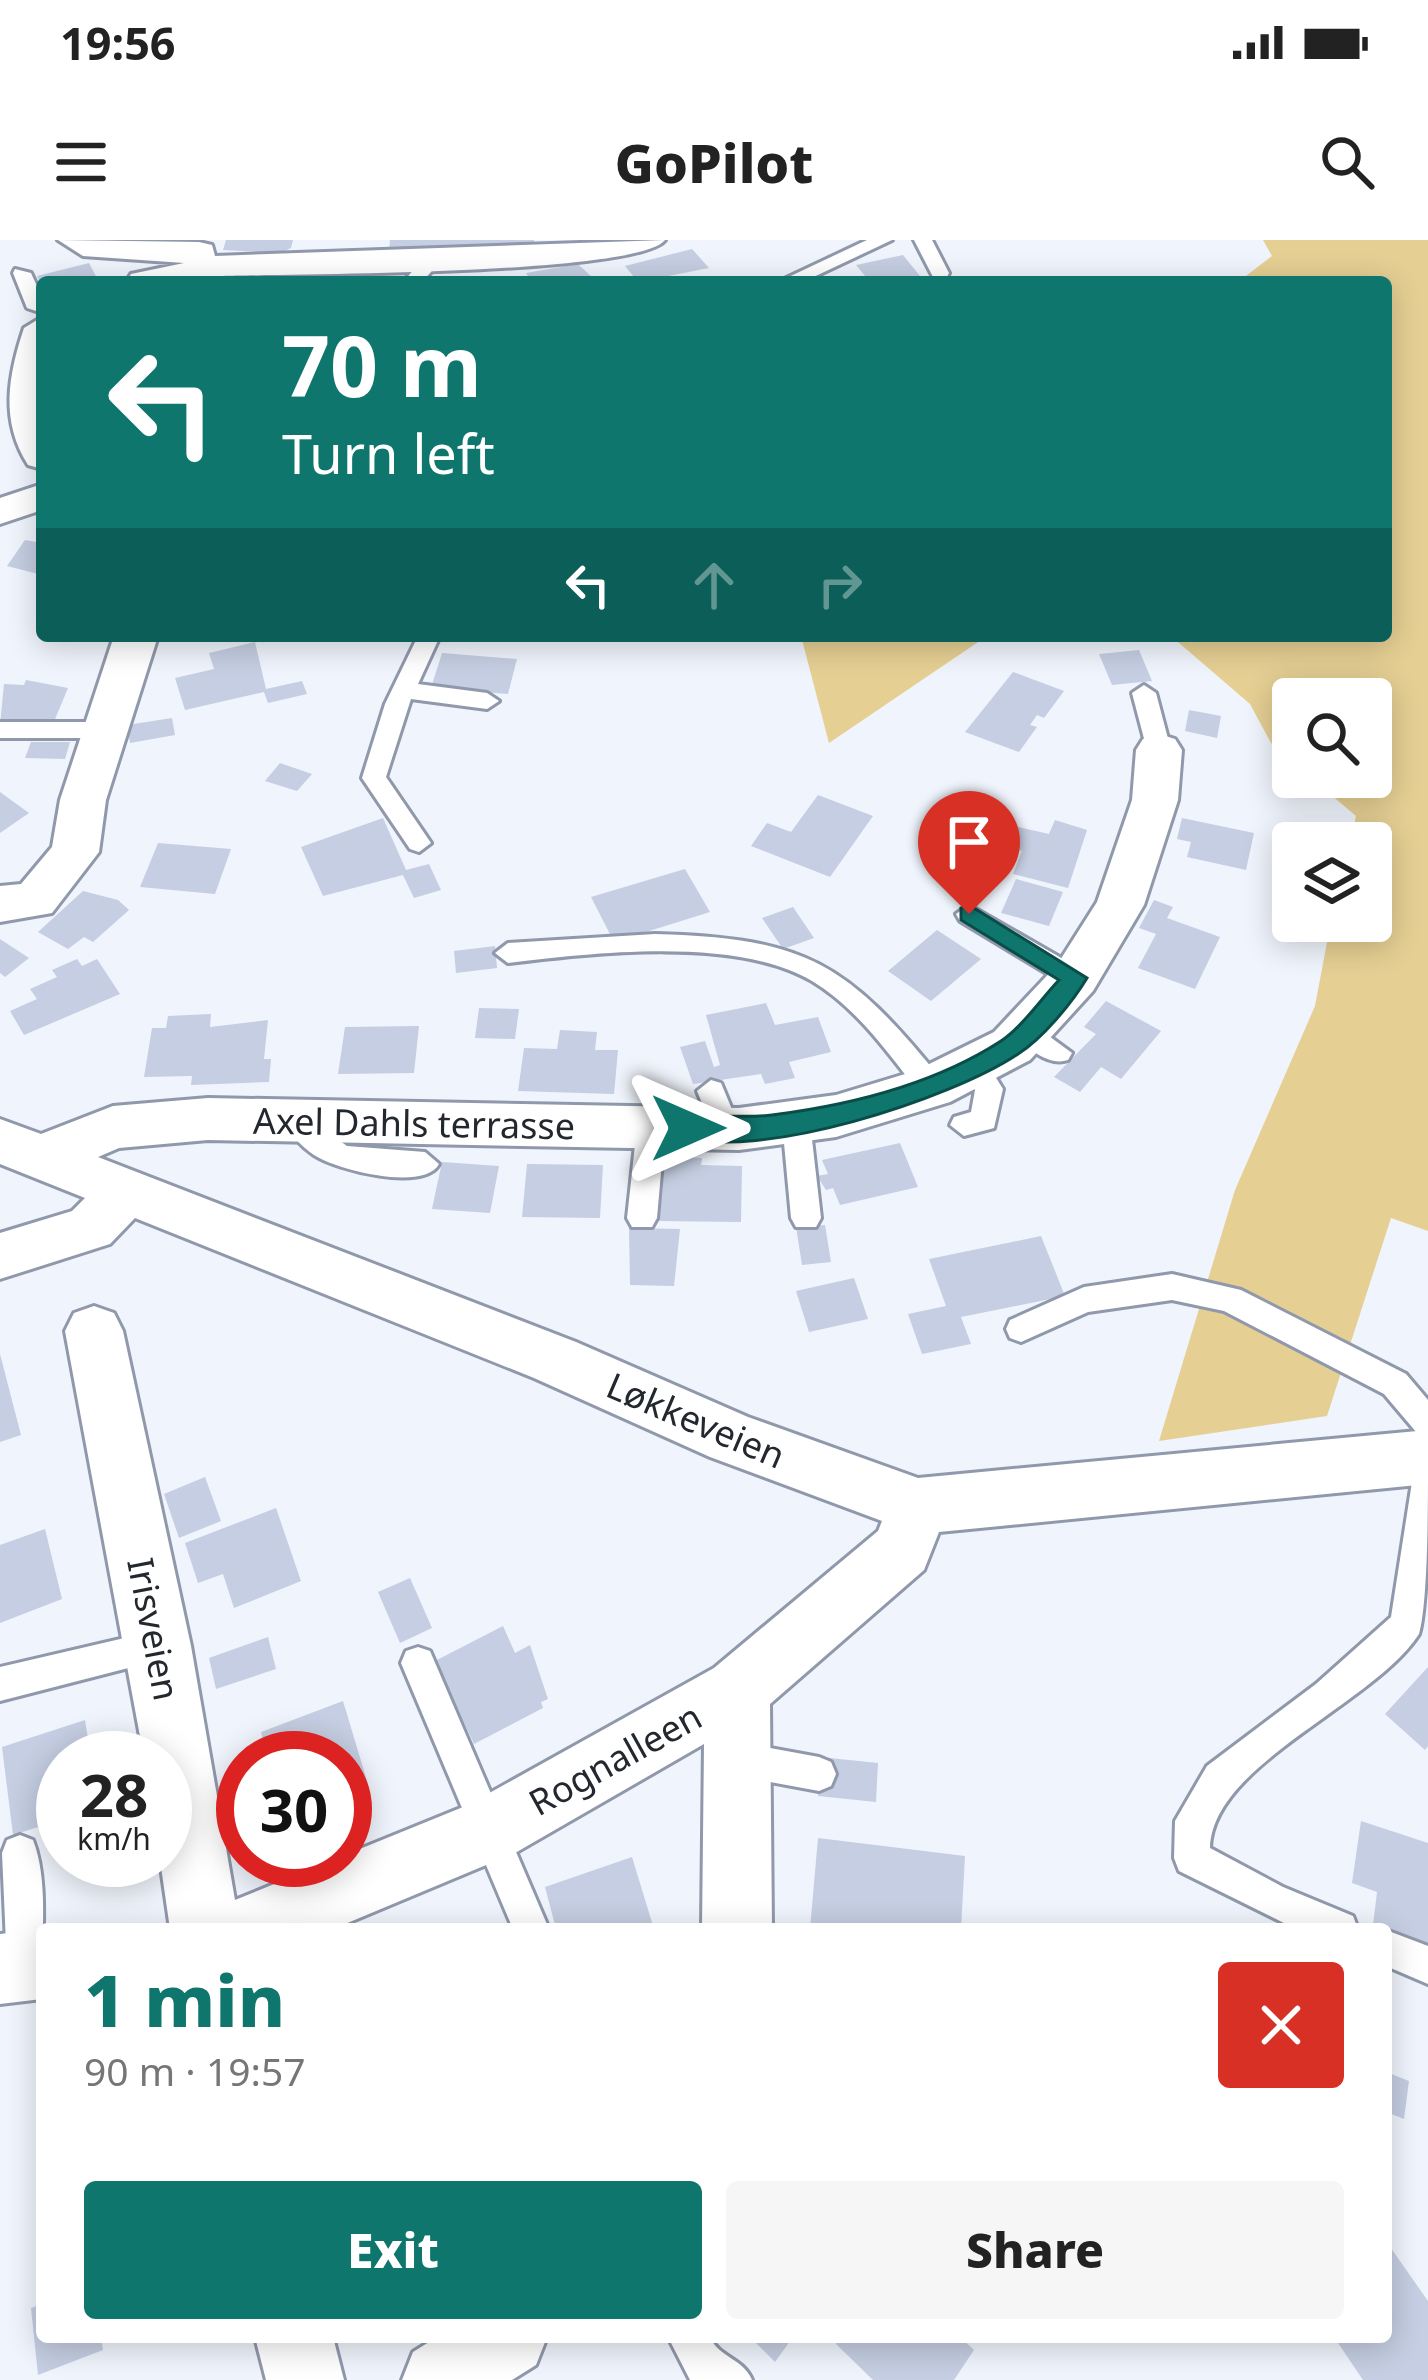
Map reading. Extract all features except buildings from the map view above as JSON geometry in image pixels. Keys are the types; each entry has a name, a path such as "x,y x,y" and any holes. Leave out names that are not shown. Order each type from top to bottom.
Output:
{"street":[{"path":"76,240 83,245 207,253 223,266"},
{"path":"174,276 330,252 421,273 626,242"},
{"path":"0,317 36,314"},
{"path":"35,379 23,408 36,448"},
{"path":"0,512 36,498"},
{"path":"0,904 35,900 75,852 103,730 134,642"},
{"name":"Axel Dahls terrasse","path":"21,1149 113,1126 296,1120 415,1127 651,1127 718,1110 796,1122 957,1094 1042,1042 1120,905 1156,800 1159,750"},
{"name":"Løkkeveien","path":"21,1149 555,1360 731,1438 919,1506 1428,1457"},
{"path":"0,1256 90,1228 126,1192"},
{"name":"Irisveien","path":"94,1331 159,1646 204,1923"},
{"name":"Rognalleen","path":"372,1862 491,1829 736,1690 902,1550 919,1506"},
{"path":"736,1690 737,1923"},
{"name":"Rognalleen","path":"256,1923 295,1887"},
{"path":"296,2343 305,2380"},
{"path":"441,2380 499,2343"}],"lane":[{"path":"801,276 883,240"},
{"path":"923,240 940,273"},
{"path":"22,273 36,305"},
{"path":"419,843 374,778 426,642"},
{"path":"404,690 487,701"},
{"path":"1144,693 1159,750"},
{"path":"0,730 103,730"},
{"path":"969,914 1075,978"},
{"path":"508,953 581,933 796,961 865,1006 957,1094"},
{"path":"796,1122 806,1218"},
{"path":"642,1218 651,1127"},
{"path":"1021,1329 1084,1300 1172,1287 1230,1299 1395,1384 1428,1423"},
{"path":"1326,1923 1270,1900 1192,1858 1193,1821 1219,1778 1328,1696 1406,1625 1428,1483"},
{"path":"0,1684 159,1646"},
{"path":"418,1663 529,1923"},
{"path":"737,1759 819,1774"},
{"path":"20,1853 23,1966"},
{"path":"1392,1950 1428,1965"},
{"path":"692,2343 700,2363 731,2380"}],"shaded area":[{"path":"1263,240 1428,240 1428,1231 1391,1218 1327,1416 1159,1441 1235,1190 1315,1006 1327,942 1392,942 1392,822 1355,822 1356,816 1335,798 1392,798 1392,678 1272,678 1272,744 1250,704 1178,642 1392,642 1392,276 1246,276 1272,256"},
{"path":"803,642 978,642 829,743"}],"route":[{"path":"688,1128 740,1129 836,1117 931,1087 1012,1046 1075,978 969,914"}]}
